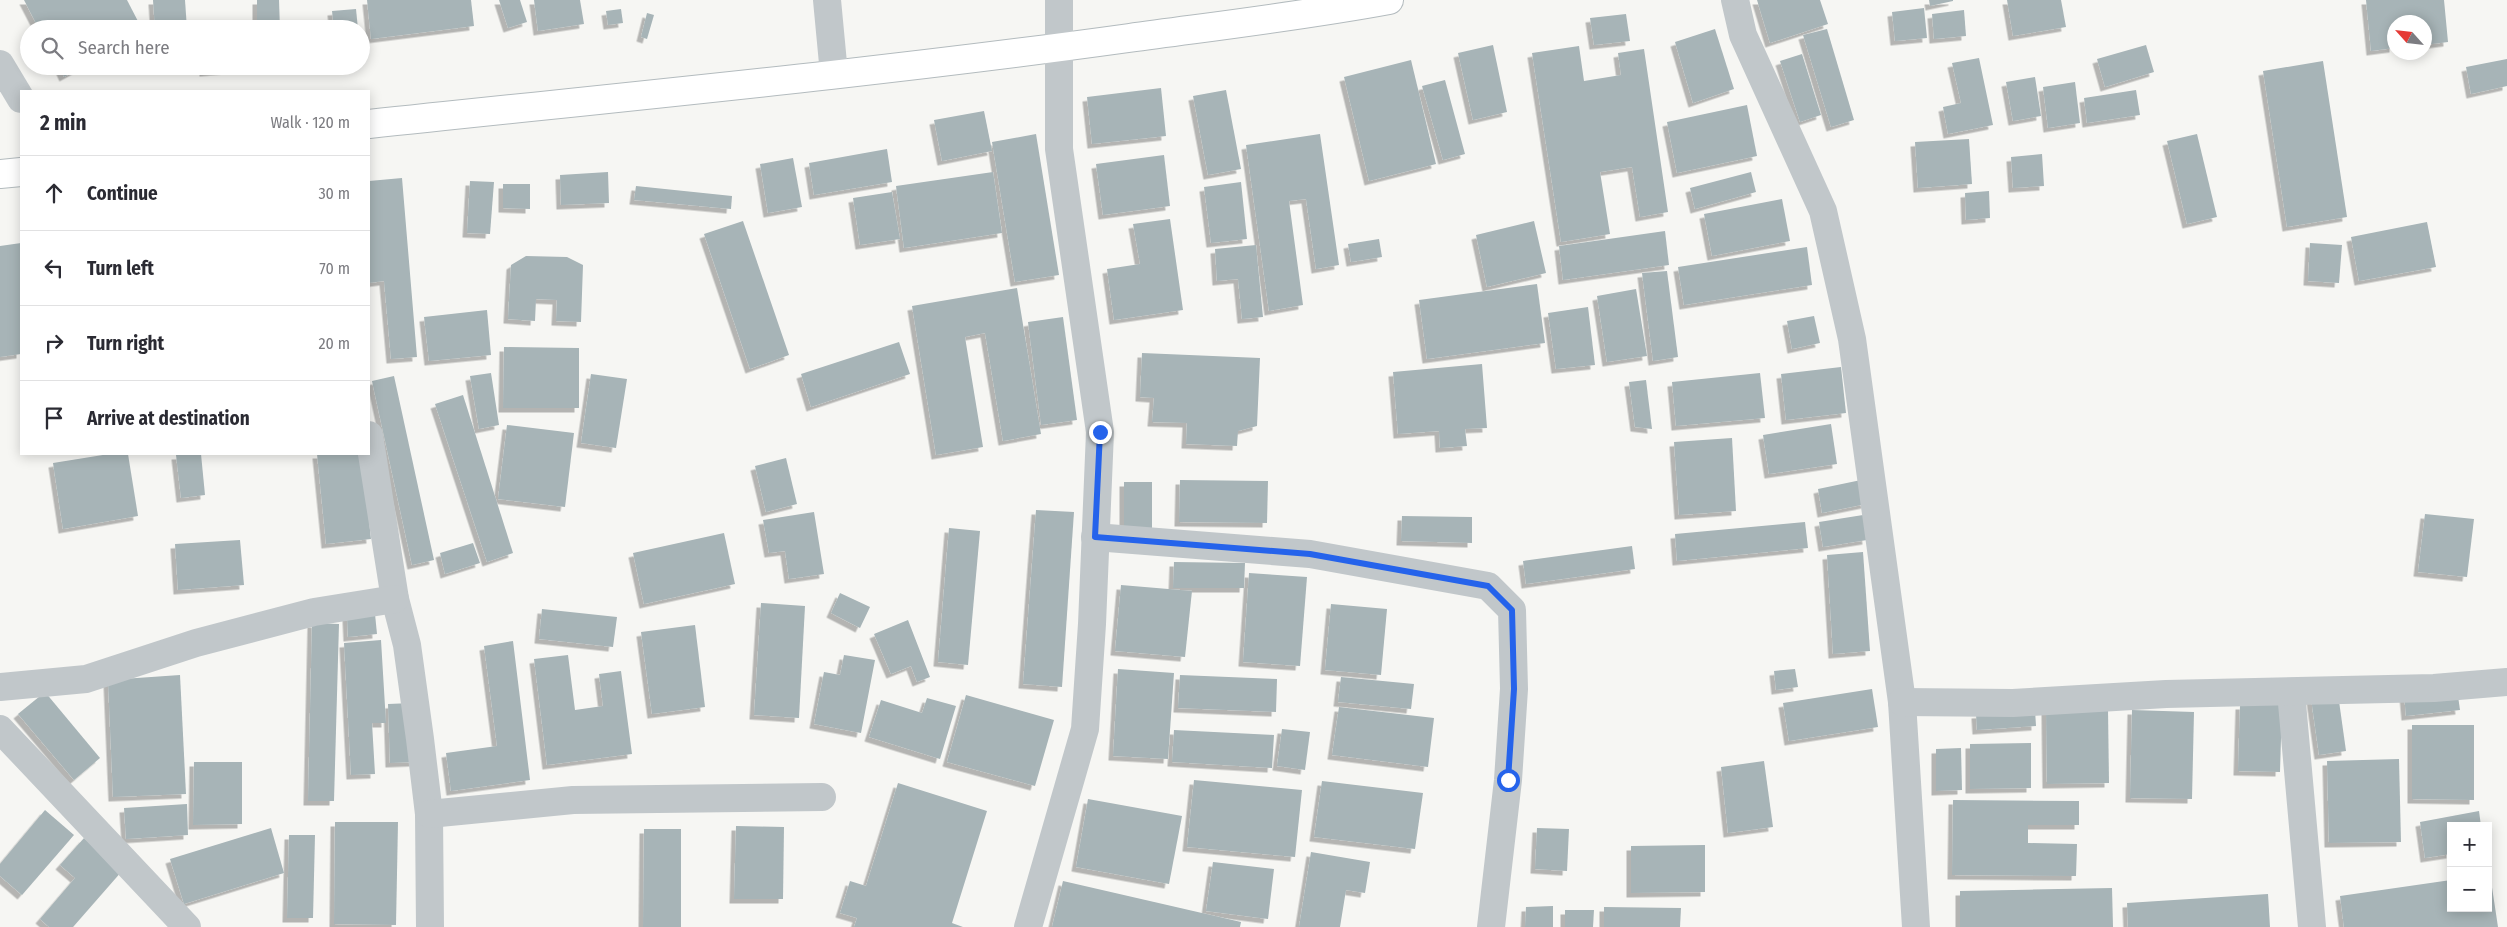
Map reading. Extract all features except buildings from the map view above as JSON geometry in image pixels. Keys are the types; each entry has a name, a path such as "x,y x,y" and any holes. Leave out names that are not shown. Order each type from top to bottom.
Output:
{"main road":[{"path":"370,124 1059,48 1335,10 1389,0"},
{"path":"0,174 20,172"}],"street":[{"path":"828,0 834,74"},
{"path":"1028,927 1085,729 1092,624 1100,432 1059,149 1059,0"},
{"path":"1735,0 1743,35 1823,211 1852,339 1902,702 1916,927"},
{"path":"0,64 20,97"},
{"path":"370,441 395,599 407,645 429,814 430,927"},
{"path":"1095,537 1310,554 1488,586 1512,610 1514,689 1509,762 1491,927"},
{"path":"0,687 86,679 196,643 314,612 395,599"},
{"path":"1902,702 2013,703 2166,694 2434,688 2507,682"},
{"path":"2291,692 2312,927"},
{"path":"0,729 187,927"},
{"path":"429,814 574,800 822,797"}],"route":[{"path":"1100,432 1095,537 1310,554 1488,586 1512,610 1514,689 1508,780"}]}
